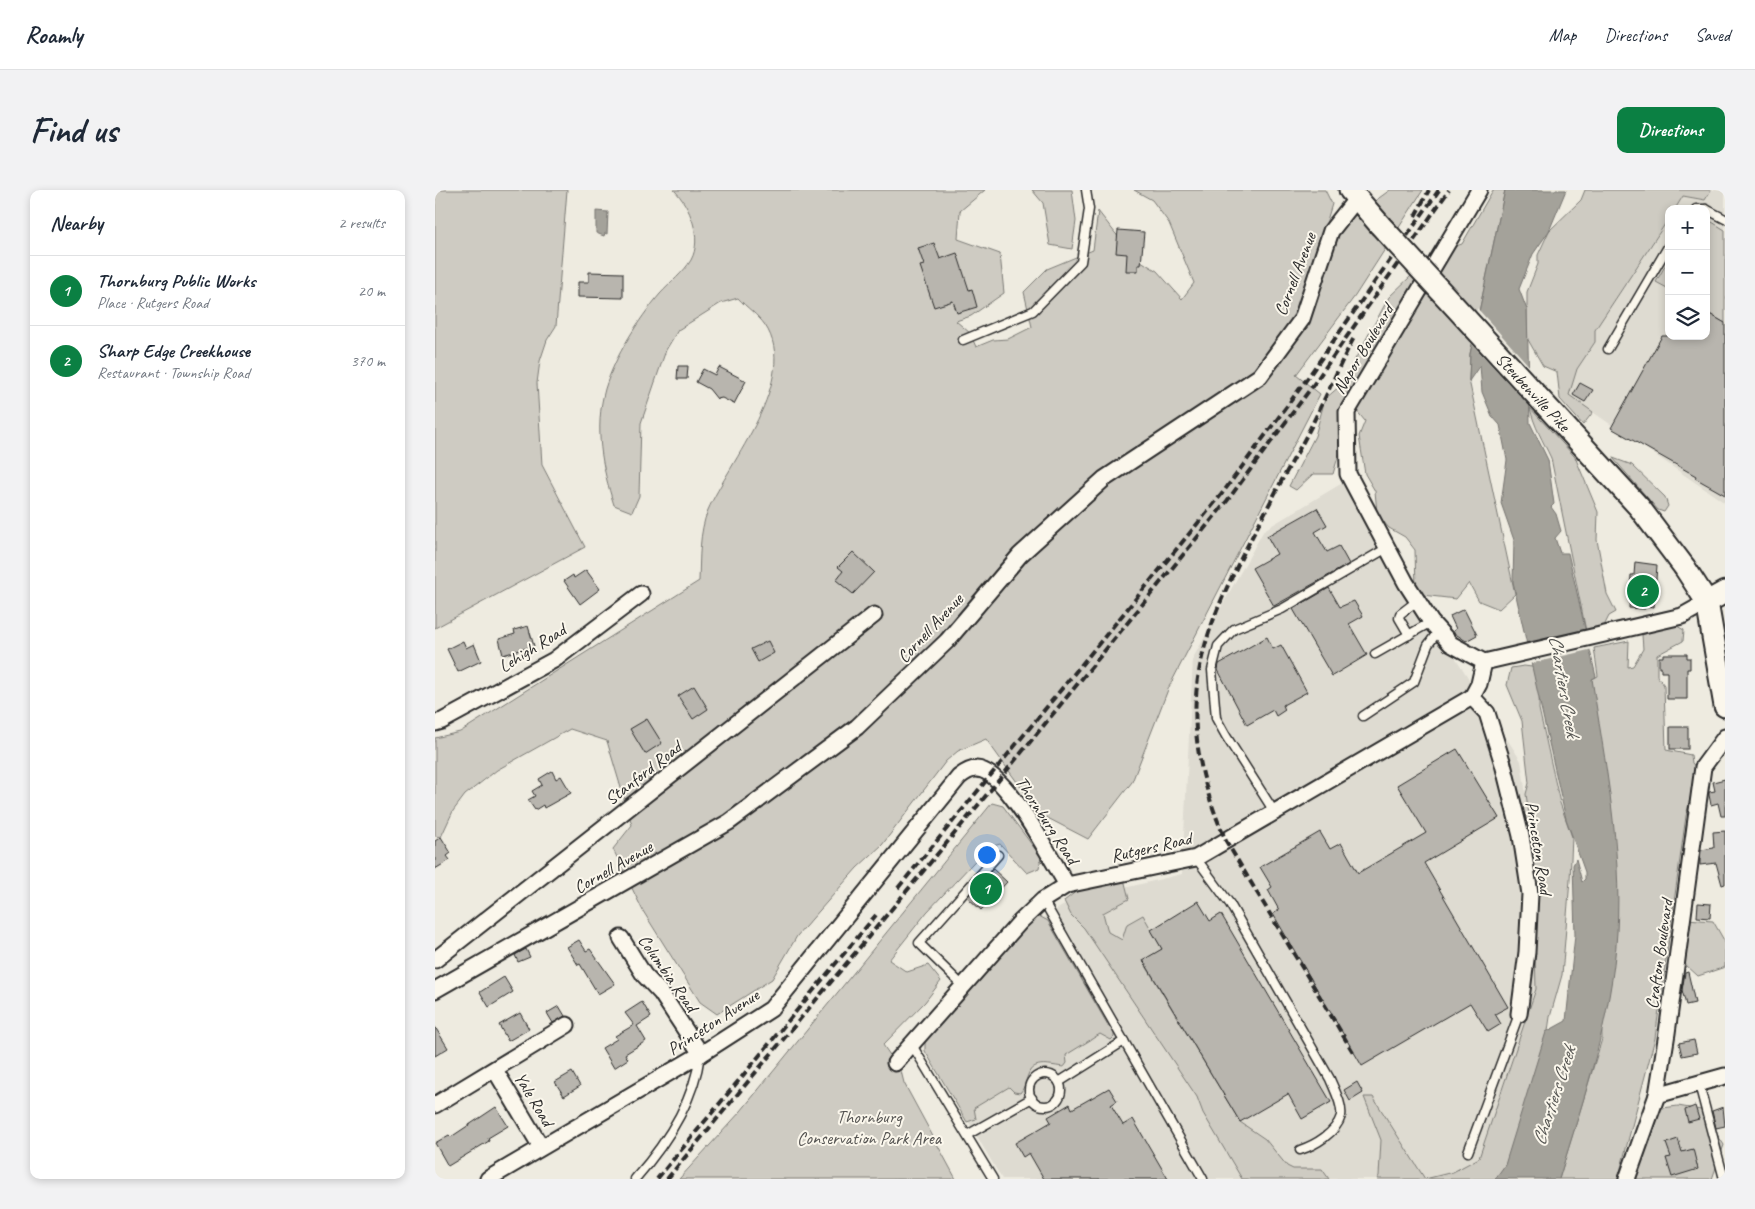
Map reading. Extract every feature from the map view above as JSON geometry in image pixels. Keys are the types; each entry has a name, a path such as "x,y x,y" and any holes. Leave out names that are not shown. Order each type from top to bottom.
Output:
{"main road":[{"name":"Steubenville Pike","path":"1356,193 1380,225 1639,507 1685,568 1719,602"},
{"path":"1719,602 1725,706"}],"street":[{"name":"Napor Boulevard","path":"1479,190 1347,412 1348,474 1417,601 1435,626 1451,644 1491,660"},
{"name":"Cornell Avenue","path":"440,987 729,822 857,727 947,641 1020,555 1104,479 1260,376 1302,319 1331,231 1356,193"},
{"name":"Lehigh Road","path":"435,723 442,721 554,660 641,594"},
{"path":"1472,697 1491,660 1683,616 1719,602"},
{"name":"Stanford Road","path":"435,961 874,615"},
{"name":"Rutgers Road","path":"895,1063 1020,922 1043,900 1067,885 1196,858 1472,697"},
{"name":"Princeton Road","path":"1472,697 1487,713 1503,764 1521,836 1530,894 1527,952 1519,1014"},
{"name":"Crafton Boulevard","path":"1627,1179 1657,1096 1703,767 1725,737"},
{"name":"Thornburg Road","path":"967,771 984,770 1007,788 1067,885"},
{"name":"Princeton Avenue","path":"487,1179 701,1054 771,1009 959,777 967,771"},
{"name":"Columbia Road","path":"621,938 644,976 661,993 701,1054"},
{"path":"435,961 440,987"},
{"path":"435,1105 567,1025"},
{"name":"Yale Road","path":"495,1070 541,1147"},
{"path":"1657,1096 1725,1076"}],"lane":[{"path":"963,340 1033,311 1081,262 1089,209 1085,190"},
{"path":"1710,211 1725,219"},
{"path":"1608,349 1666,250"},
{"path":"1275,813 1226,736 1217,718 1212,670 1218,646 1235,629 1282,609 1387,548"},
{"path":"1409,635 1399,618 1400,614 1417,601"},
{"path":"1375,654 1409,635 1435,626"},
{"path":"1363,716 1414,682 1435,626"},
{"path":"963,986 919,944 998,855"},
{"path":"1196,858 1229,904 1330,1079 1339,1100 1341,1115 1335,1128 1325,1137 1300,1150"},
{"path":"1043,900 1203,1179"},
{"path":"1468,1152 1519,1014"},
{"path":"1059,1082 1124,1041"},
{"path":"912,1045 993,1179"},
{"path":"635,1179 675,1127 697,1076 701,1054"},
{"path":"1047,1074 1059,1082 1061,1088 1059,1098 1051,1105 1040,1105 1032,1098 1031,1084 1037,1076 1047,1074"},
{"path":"1699,1084 1724,1179"},
{"path":"967,1135 1032,1098"}],"shaded area":[{"path":"1711,190 1725,190 1725,503 1568,395 1577,369 1595,342 1595,330 1665,224 1665,340 1710,340 1710,205 1677,205 1683,196 1705,200"},
{"path":"1344,482 1521,761 1532,836 1536,989 1479,1158 1441,1179 1002,1179 961,1109 1039,920 1071,901 1182,874 1193,658 1264,530"}],"green space":[{"path":"435,190 567,190 556,326 547,340 540,361 537,383 542,465 585,547 435,628"},
{"path":"674,190 985,190 960,211 958,239 1000,254 1004,293 971,316 956,321 970,333 976,347 993,340 1008,339 1032,327 1024,292 1047,269 1093,250 1098,211 1133,256 1157,271 1182,299 1194,283 1169,223 1152,200 1134,190 1325,190 1332,204 1321,240 1390,190 1423,190 1355,296 1296,375 1320,394 1169,687 1132,782 1088,839 1040,814 986,739 958,751 946,761 882,845 857,868 797,936 772,979 717,1014 700,1002 643,911 613,849 632,825 607,741 570,729 497,770 465,795 453,811 441,837 435,836 435,738 460,732 699,581 701,536 705,519 718,490 758,419 768,394 774,370 774,346 765,325 738,298 721,303 678,330 666,350 641,423 639,496 632,512 614,505 601,448 600,419 605,389 621,351 660,294 691,260 696,242 690,213"},
{"path":"1032,190 1072,190 1076,221 1072,249 1050,245 1043,203"},
{"path":"1493,190 1505,190 1470,354 1469,380 1515,594 1499,609 1479,601 1469,583 1456,599 1422,595 1416,589 1415,550 1405,537 1389,528 1377,513 1375,491 1365,474 1359,436 1365,421 1356,410 1342,411 1339,421 1340,450 1333,474 1313,474 1296,490 1289,486 1315,436 1325,399 1349,378 1352,365 1389,297 1435,253 1462,244"},
{"path":"1585,190 1711,190 1705,200 1683,196 1677,205 1665,205 1665,224 1595,330 1595,342 1577,369 1569,395 1593,412 1583,425 1560,399 1557,372 1543,366 1527,338 1527,292 1538,264 1538,255 1549,231 1581,200"},
{"path":"1710,222 1725,230 1725,323 1710,314"},
{"path":"1665,266 1665,287 1656,282"},
{"path":"1530,408 1575,457 1598,512 1597,540 1607,594 1616,612 1609,616 1604,626 1586,631 1551,458 1536,427"},
{"path":"1613,458 1632,465 1665,497 1668,506 1664,512 1658,510"},
{"path":"1677,626 1684,630 1683,641 1657,655 1657,676 1664,685 1666,750 1691,755 1692,763 1697,769 1686,816 1655,1038 1618,1179 1559,1179 1602,1039 1592,679 1598,676 1594,648 1629,641 1628,667 1633,666 1643,649 1642,635 1662,628"},
{"path":"1524,666 1540,668 1539,709 1560,803 1572,837 1562,975 1550,1017 1545,1051 1506,1179 1425,1179 1453,1172 1479,1158 1536,989 1532,836 1526,794 1529,783 1522,721 1507,685 1511,668"},
{"name":"Thornburg Conservation Park Area","path":"992,803 1003,806 1041,857 1039,868 1027,873 1000,844 987,848 927,912 889,960 907,972 928,965 941,981 925,1002 883,1045 901,1071 904,1083 956,1179 679,1179 741,1111"},
{"path":"1124,879 1129,899 1103,913 1108,932 1122,940 1127,924 1143,915 1162,949 1143,961 1240,1122 1265,1139 1287,1166 1293,1169 1322,1169 1329,1179 1242,1179 1203,1113 1197,1097 1084,928 1071,915 1064,901 1078,890"},
{"path":"1034,916 1039,916 1048,921 1109,1027 1114,1031 1114,1037 1111,1040 1100,1034 1066,1055 1067,1063 1064,1067 1038,1065 1034,1067 1030,1070 1020,1093 1014,1092 1009,1087 974,1108 976,1119 967,1122 925,1051 925,1042 930,1031"},
{"path":"1687,919 1713,921 1725,942 1725,967 1698,976 1686,965 1676,946"},
{"path":"1364,1097 1373,1097 1425,1179 1377,1179 1379,1176 1381,1140"},
{"path":"1678,1106 1701,1110 1724,1145 1712,1179 1633,1179 1655,1109"}],"water":[{"name":"Chartiers Creek","path":"1505,190 1566,190 1549,231 1533,254 1519,289 1527,310 1530,423 1548,460 1554,504 1551,507 1556,514 1561,531 1555,538 1560,553 1568,553 1596,677 1592,679 1607,773 1617,868 1617,932 1609,995 1595,1057 1559,1179 1495,1179 1505,1165 1546,1032 1566,1021 1575,935 1573,865 1576,859 1582,882 1585,879 1585,872 1566,819 1513,582 1514,540 1501,503 1507,460 1500,425 1492,416 1482,392 1480,365 1469,381 1470,354"},
{"path":"596,211 608,212 607,234 605,233 604,236 596,233"}],"pier":[{"path":"1477,308 1531,368 1533,410 1470,342"},
{"path":"1588,630 1593,649 1529,664 1524,645"}],"building":[{"path":"1118,230 1144,232 1141,265 1138,265 1138,271 1126,271 1127,254 1116,253"},
{"path":"934,243 940,259 957,253 969,290 972,289 977,307 957,313 953,301 934,307 920,266 924,265 918,248"},
{"path":"589,272 623,273 623,298 578,297 578,282 589,282"},
{"path":"1710,314 1725,323 1725,495 1695,478 1696,476 1611,428 1662,336 1665,336 1665,340 1710,340"},
{"path":"678,366 688,366 687,379 677,379"},
{"path":"719,367 746,381 734,404 722,398 717,399 709,389 696,382 703,369 715,375"},
{"path":"1580,383 1593,390 1585,402 1573,395"},
{"path":"1317,508 1327,525 1315,532 1327,552 1339,546 1349,564 1274,606 1252,568 1277,554 1267,536"},
{"path":"853,552 874,572 853,594 836,580 843,571 838,567"},
{"path":"1635,562 1657,565 1654,607 1645,606 1645,609 1629,608 1631,575 1634,575"},
{"path":"586,570 600,589 580,604 564,581 573,575 574,578"},
{"path":"1329,588 1340,607 1354,601 1363,616 1349,624 1367,655 1332,676 1293,609"},
{"path":"1464,609 1477,635 1466,641 1454,633 1453,631 1456,629 1450,616"},
{"path":"528,626 534,646 503,655 499,639 515,634 514,630"},
{"path":"1267,637 1273,649 1281,645 1307,692 1283,705 1285,710 1276,716 1273,710 1247,725 1218,670 1219,664"},
{"path":"463,641 466,648 474,644 481,661 458,672 447,649"},
{"path":"768,641 774,653 758,662 751,649"},
{"path":"1663,654 1687,654 1687,658 1690,658 1690,669 1687,669 1687,699 1667,699 1667,672 1661,672 1661,668 1659,668 1659,657 1663,657"},
{"path":"694,686 708,709 693,719 678,696"},
{"path":"647,719 662,743 645,754 630,729"},
{"path":"1670,727 1688,727 1688,749 1670,749"},
{"path":"1457,749 1499,818 1424,863 1508,1007 1495,1014 1501,1024 1488,1032 1470,1003 1362,1066 1273,914 1279,910 1268,890 1272,887 1260,867 1320,832 1330,849 1341,843 1358,873 1426,833 1397,785"},
{"path":"552,771 556,779 561,776 571,793 544,808 543,805 535,810 528,800 535,796 532,791 542,785 539,779"},
{"path":"1725,779 1725,816 1721,816 1718,803 1711,805 1709,792 1715,791 1713,782"},
{"path":"1725,831 1725,884 1722,885 1716,863 1700,865 1700,860 1701,850 1714,848 1713,832"},
{"path":"441,837 451,853 447,856 450,860 435,869 435,841"},
{"path":"993,869 1007,882 981,910 967,897"},
{"path":"1198,901 1210,921 1221,914 1331,1102 1302,1119 1288,1094 1240,1122 1143,960 1162,949 1151,930"},
{"path":"1698,903 1711,904 1710,918 1697,917"},
{"path":"579,940 586,951 590,949 615,984 598,994 567,947"},
{"path":"526,949 530,957 518,962 515,955"},
{"path":"1688,972 1695,1003 1686,1005 1682,990 1685,973"},
{"path":"504,977 513,992 489,1007 480,992"},
{"path":"642,1002 651,1017 637,1026 646,1041 625,1054 628,1059 614,1068 602,1048 617,1039 615,1036 634,1025 625,1013"},
{"path":"559,1006 565,1016 553,1023 547,1013"},
{"path":"520,1013 529,1029 508,1041 499,1025"},
{"path":"435,1027 448,1048 435,1056"},
{"path":"1694,1040 1697,1053 1682,1056 1679,1043"},
{"path":"572,1072 580,1086 564,1096 555,1082"},
{"path":"1357,1082 1363,1093 1350,1101 1344,1090"},
{"path":"1109,1088 1117,1101 1111,1105 1123,1125 1133,1119 1168,1179 1044,1179 1029,1153 1023,1157 1015,1143 1051,1122 1048,1117 1070,1104 1072,1109"},
{"path":"1695,1106 1699,1119 1688,1122 1685,1110"},
{"path":"496,1107 508,1126 488,1138 489,1141 448,1166 435,1143 449,1135 451,1137"},
{"path":"1723,1107 1725,1126 1716,1128 1712,1111"},
{"path":"1678,1139 1682,1152 1693,1149 1698,1169 1672,1177 1666,1158 1671,1157 1666,1143"}],"railway":[{"path":"1415,216 1429,190"},
{"path":"898,888 1221,495 1304,383 1439,190"},
{"path":"667,1179 999,780 1227,501 1311,388 1449,190"},
{"path":"1353,1052 1226,841 1206,787 1197,739 1196,695 1203,653 1217,612 1235,570 1311,426 1355,336"},
{"path":"657,1179 876,915"}],"place":[{"name":"Sharp Edge Creekhouse","path":"1643,591"},
{"name":"Thornburg Public Works","path":"986,889"}]}
